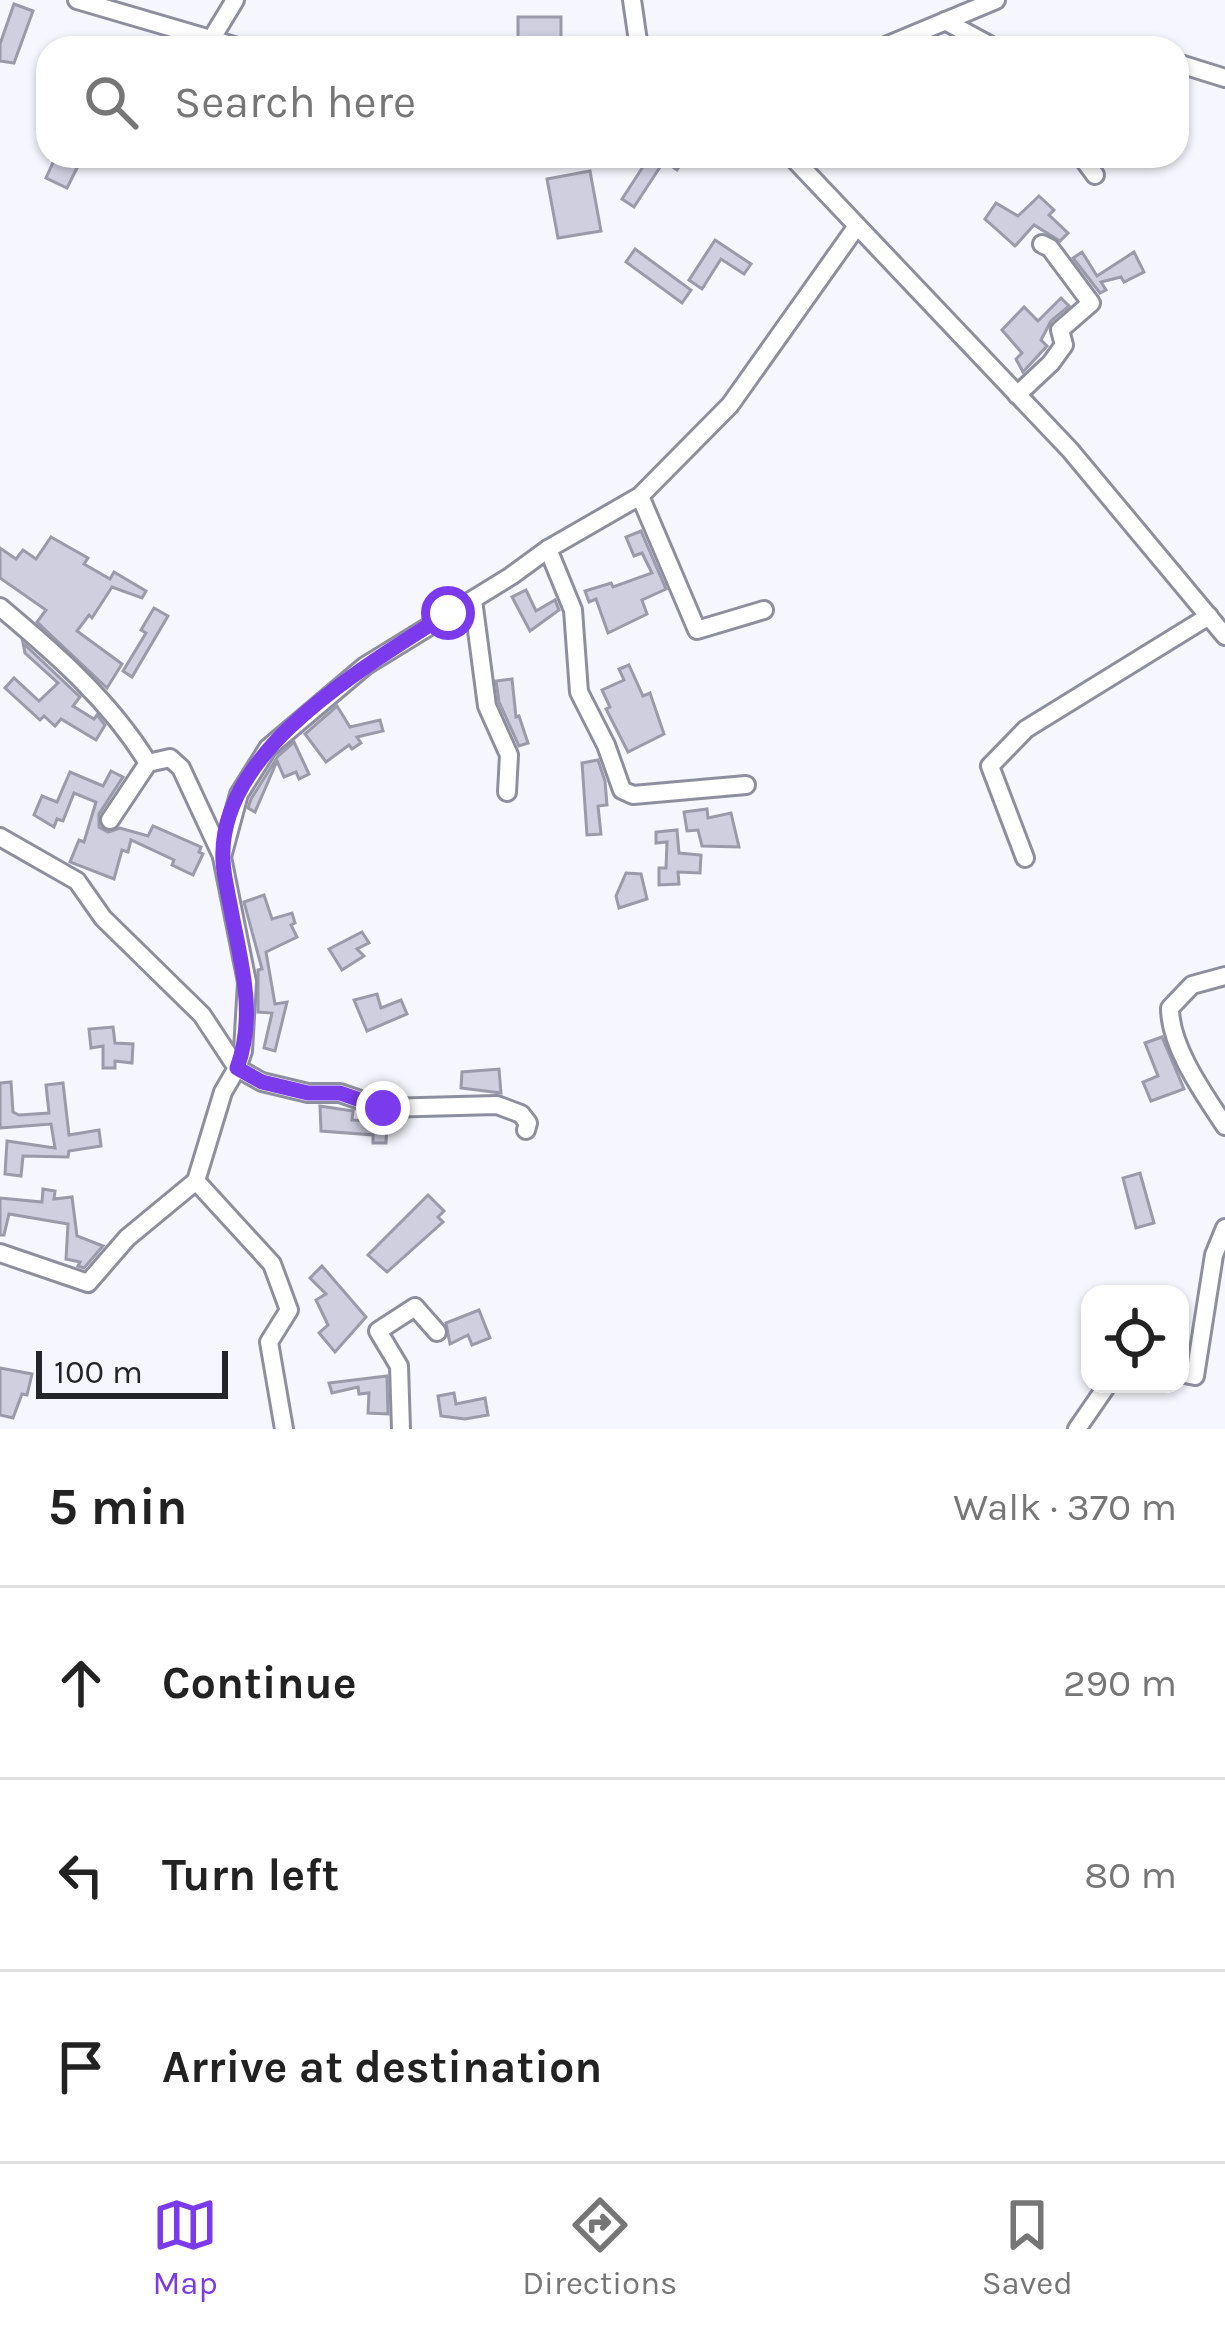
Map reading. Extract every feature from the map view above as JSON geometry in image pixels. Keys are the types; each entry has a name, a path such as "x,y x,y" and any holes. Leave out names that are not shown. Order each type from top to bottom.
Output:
{"street":[{"path":"77,0 205,36"},
{"path":"213,36 235,0"},
{"path":"632,0 637,36"},
{"path":"911,36 996,0"},
{"path":"945,22 972,36"},
{"path":"1189,66 1225,77"},
{"path":"802,168 1070,450 1225,636"},
{"path":"1089,168 1095,176"},
{"path":"222,857 239,794 268,748 365,666 640,496 730,405 857,226"},
{"path":"1017,395 1059,353 1064,344 1060,330 1090,303 1050,248 1042,244"},
{"path":"640,496 698,630 764,610"},
{"path":"548,549 573,610 579,692 622,790 633,795 746,785"},
{"path":"473,600 488,706 509,754 506,792"},
{"path":"0,607 61,659 122,721 148,763"},
{"path":"1025,859 990,766 1027,728 1209,616"},
{"path":"0,1253 88,1283 127,1238 196,1181 223,1092 243,1052 247,982 222,857 181,768 170,758 148,763 110,820"},
{"path":"0,837 77,881 103,918 202,1015 237,1068 262,1082 308,1093 340,1093 383,1108 497,1105 520,1114 528,1123 526,1130"},
{"path":"1225,976 1192,985 1170,1009 1180,1046 1225,1126"},
{"path":"196,1181 272,1264 289,1310 269,1342 284,1429"},
{"path":"1189,1375 1195,1376 1214,1255 1225,1228"},
{"path":"401,1429 399,1366 378,1331 416,1307 437,1332"},
{"path":"1077,1429 1102,1393"}],"building":[{"path":"14,4 33,11 14,63 0,61 0,44"},
{"path":"518,17 561,17 561,36 518,36"},
{"path":"51,168 77,168 67,188 46,178"},
{"path":"642,168 659,168 634,207 622,199"},
{"path":"590,171 601,231 558,238 547,179"},
{"path":"1039,196 1054,210 1049,215 1068,233 1060,241 1034,225 1015,246 985,219 996,203 1018,216"},
{"path":"715,240 751,264 744,274 721,259 702,289 689,280"},
{"path":"635,249 691,290 682,303 626,262"},
{"path":"1082,252 1097,276 1134,252 1144,272 1124,282 1121,277 1101,282 1106,290 1100,293 1073,258"},
{"path":"1061,298 1069,306 1051,321 1041,340 1047,346 1023,372 1016,359 1022,353 1002,330 1024,307 1038,321"},
{"path":"641,531 666,589 642,600 647,614 608,633 596,599 589,602 585,591 652,573 642,553 634,556 626,537"},
{"path":"51,537 88,558 84,564 110,579 114,572 146,591 142,598 112,587 92,618 89,615 77,631 122,664 107,688 37,622 46,610 0,578 0,548 16,559 23,550 36,559"},
{"path":"526,590 536,611 555,600 559,610 530,631 512,597"},
{"path":"154,608 168,616 132,677 123,671 146,633 141,630"},
{"path":"23,643 80,697 73,706 94,719 97,715 105,725 96,740 61,719 55,726 44,716 40,720 5,688 14,678 39,701 58,683 25,653"},
{"path":"629,665 643,696 650,693 664,734 628,752 606,709 610,707 602,690 624,680 619,669"},
{"path":"512,679 516,717 528,743 519,746 499,702 496,681"},
{"path":"337,706 350,727 380,720 383,731 357,737 361,743 352,749 349,745 326,762 305,734"},
{"path":"294,742 309,774 299,779 296,772 284,777 277,761 255,812 248,808 278,756"},
{"path":"598,760 607,805 598,806 601,834 587,835 582,763"},
{"path":"111,771 123,777 99,814 99,827 148,836 153,826 201,847 203,854 193,875 172,865 174,860 131,840 128,852 122,850 114,879 70,862 79,840 84,842 96,802 74,793 63,821 57,819 54,827 34,815 42,796 57,802 70,772 103,786"},
{"path":"707,809 708,818 731,813 739,847 702,846 698,830 687,831 684,812"},
{"path":"677,830 679,853 701,855 700,873 678,872 679,884 659,885 659,868 666,868 667,842 656,843 656,832"},
{"path":"626,873 641,874 647,899 619,908 616,896"},
{"path":"264,895 272,919 292,913 297,937 266,952 275,1004 287,1002 275,1051 264,1048 272,1013 258,1012 258,970 262,969 244,902"},
{"path":"362,932 369,943 357,949 364,956 342,970 329,949"},
{"path":"377,994 381,1008 401,1000 407,1014 367,1031 354,1000"},
{"path":"113,1027 115,1043 133,1044 132,1063 115,1061 115,1068 103,1068 103,1046 91,1048 89,1029"},
{"path":"1162,1037 1184,1089 1151,1101 1143,1082 1158,1076 1145,1043"},
{"path":"499,1069 501,1093 461,1088 462,1072"},
{"path":"11,1082 13,1112 19,1115 49,1113 46,1085 63,1083 69,1135 99,1130 101,1146 69,1151 68,1157 23,1156 21,1176 5,1174 7,1141 55,1148 51,1124 0,1128 0,1083"},
{"path":"320,1106 353,1111 352,1120 387,1121 386,1143 373,1143 373,1135 321,1131"},
{"path":"1140,1173 1154,1223 1136,1228 1123,1178"},
{"path":"43,1189 55,1191 54,1199 72,1197 77,1236 103,1246 84,1268 66,1259 68,1224 9,1214 4,1235 0,1235 0,1198 42,1202"},
{"path":"428,1195 444,1211 438,1217 443,1222 387,1272 368,1255"},
{"path":"322,1266 366,1317 335,1352 319,1333 328,1325 316,1300 326,1294 310,1278"},
{"path":"479,1310 490,1338 472,1345 468,1335 450,1344 446,1323"},
{"path":"0,1368 32,1374 27,1395 22,1394 13,1418 0,1415"},
{"path":"387,1376 388,1414 368,1413 369,1393 359,1394 358,1387 332,1393 329,1383"},
{"path":"454,1393 456,1404 485,1398 488,1415 441,1416 438,1396"}],"route":[{"path":"383,1108 340,1093 308,1093 262,1082 237,1068 243,1052 247,982 222,857 239,794 268,748 365,666 448,613"}]}
